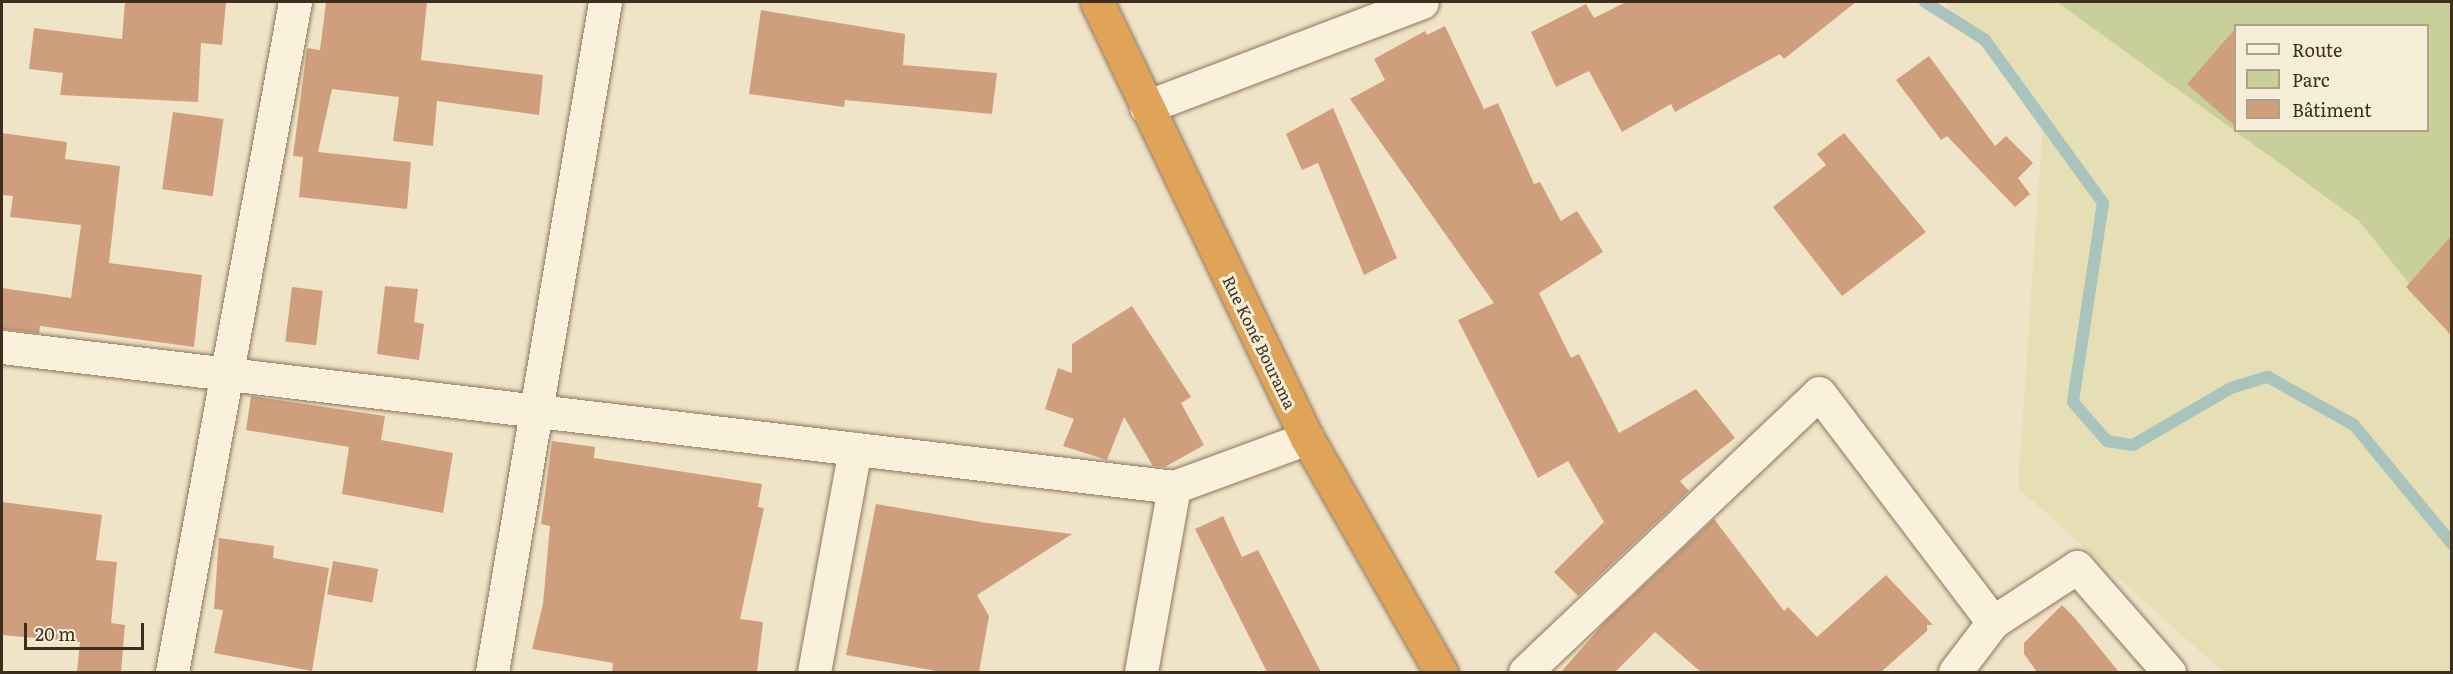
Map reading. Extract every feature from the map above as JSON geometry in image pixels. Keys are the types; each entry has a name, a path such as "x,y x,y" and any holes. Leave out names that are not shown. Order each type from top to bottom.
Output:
{"highway":[{"name":"Rue Koné Bourama","path":"1097,2 1307,438 1441,672"}],"street":[{"path":"172,672 230,374 295,2"},
{"path":"492,672 534,411 605,2"},
{"path":"1146,107 1422,2"},
{"path":"2,347 1174,487 1307,438"},
{"path":"1525,672 1819,393 1993,622"},
{"path":"814,672 855,449"},
{"path":"1141,672 1174,487"},
{"path":"1955,672 1993,622 2078,567 2169,672"}],"shaded area":[{"path":"1944,2 2057,2 2359,221 2451,336 2451,672 2223,672 2018,488 2043,121"}],"green space":[{"path":"2057,2 2451,2 2451,336 2359,221 2236,132 2429,132 2429,24 2234,24 2234,130"}],"building":[{"path":"125,2 226,2 222,45 201,43 198,102 60,95 63,73 29,69 34,28 122,39"},
{"path":"326,2 427,2 421,60 543,75 539,115 437,101 433,146 393,141 399,97 332,89 318,152 411,162 407,209 299,197 303,157 293,156 307,48 320,50"},
{"path":"1626,2 1856,2 1784,59 1780,54 1675,112 1671,104 1622,132 1589,71 1556,87 1531,32 1586,4 1594,18"},
{"path":"761,10 905,34 903,65 997,73 992,114 845,100 844,107 749,94"},
{"path":"1445,26 1484,109 1498,103 1534,184 1540,182 1561,221 1577,211 1603,252 1539,293 1571,358 1579,354 1619,433 1696,389 1735,438 1680,481 1689,491 1578,596 1554,572 1604,522 1568,461 1538,478 1458,320 1494,303 1350,99 1385,80 1374,59 1425,31 1427,35"},
{"path":"2234,30 2234,125 2187,84"},
{"path":"1929,56 1995,146 2006,136 2033,163 2018,178 2030,194 2015,207 1947,136 1941,140 1896,80"},
{"path":"1333,108 1397,258 1364,275 1318,163 1302,170 1286,134"},
{"path":"173,112 224,119 213,196 162,189"},
{"path":"2,133 67,142 65,159 120,166 109,263 202,275 194,347 40,326 39,333 2,329 2,288 71,298 81,225 10,217 13,196 2,195"},
{"path":"1844,133 1926,232 1842,296 1773,207 1826,165 1817,154"},
{"path":"2451,236 2451,335 2406,287"},
{"path":"385,286 418,289 414,322 424,324 419,360 377,354"},
{"path":"292,287 323,291 316,345 285,342"},
{"path":"1132,306 1191,397 1181,403 1204,445 1165,467 1153,466 1124,417 1107,460 1063,446 1074,419 1045,409 1058,368 1072,373 1072,344"},
{"path":"251,396 385,416 381,440 453,453 443,513 342,494 349,447 246,430"},
{"path":"552,441 595,447 594,458 762,484 758,507 764,508 740,619 763,622 757,672 612,672 613,663 532,649 543,604 550,526 541,524"},
{"path":"2,502 102,515 96,560 117,562 111,623 125,625 121,672 77,672 80,642 2,635"},
{"path":"876,504 987,523 1072,534 977,595 989,616 979,672 942,672 846,655"},
{"path":"1223,516 1242,557 1258,550 1321,672 1267,672 1195,529"},
{"path":"1714,519 1784,611 1788,607 1817,637 1886,575 1933,625 1927,625 1927,631 1881,672 1701,672 1655,632 1615,672 1561,672 1605,622"},
{"path":"219,538 274,546 273,558 329,568 312,671 214,653 223,610 214,609"},
{"path":"333,561 378,569 372,602 327,594"},
{"path":"2062,605 2119,672 2037,672 2024,654 2024,643"}],"waterway":[{"path":"1925,2 1985,40 2103,203 2073,402 2107,441 2133,445 2231,388 2268,377 2354,425 2452,544"}]}
